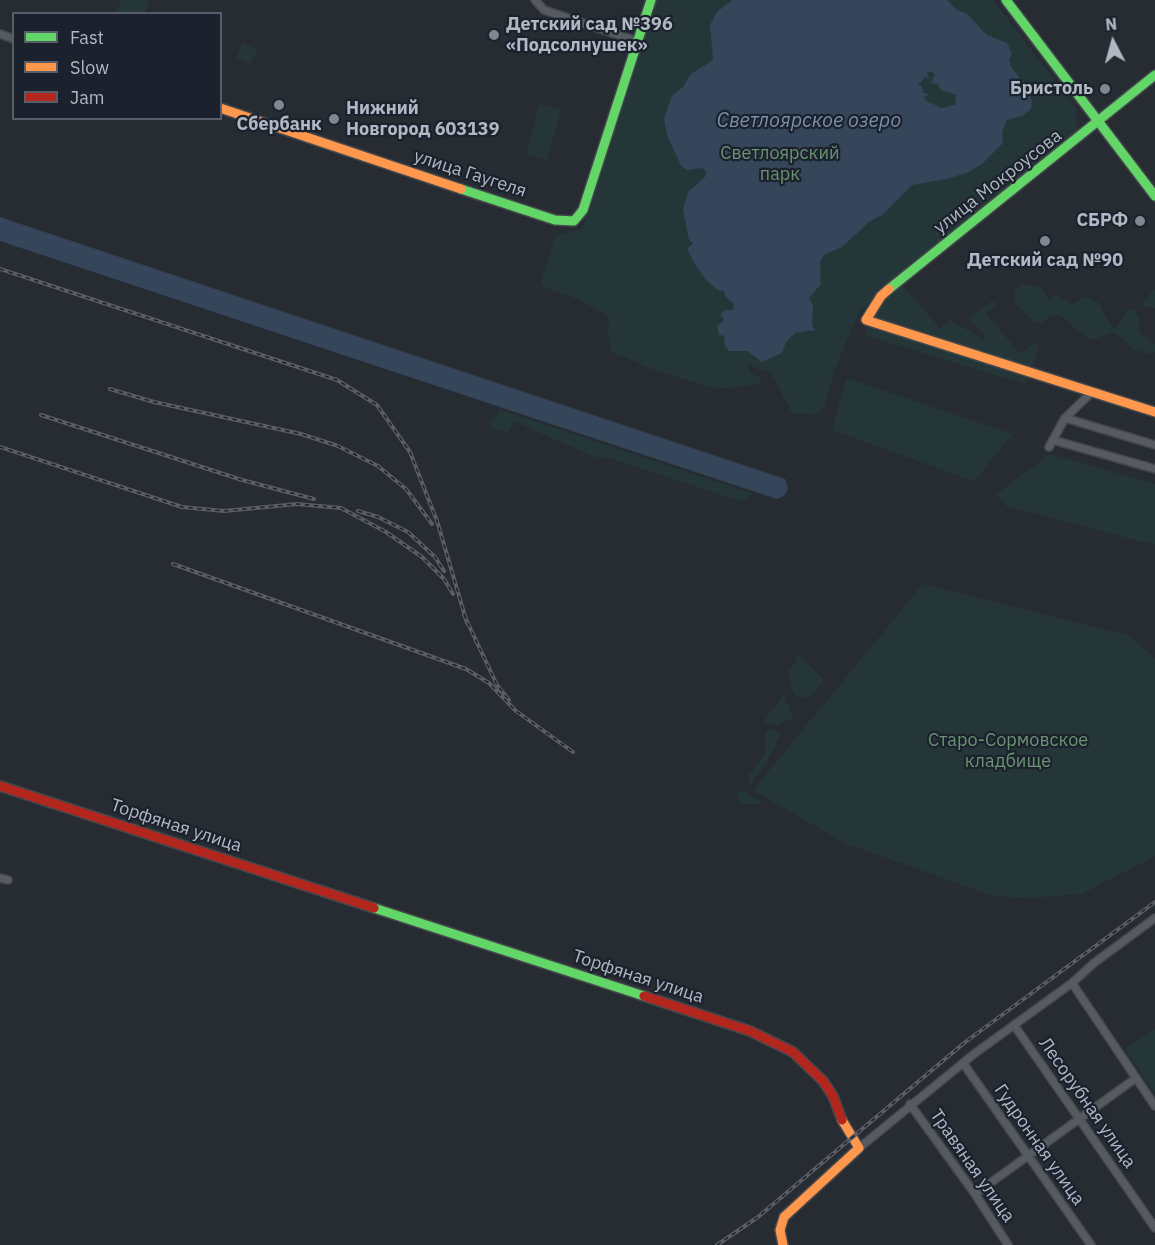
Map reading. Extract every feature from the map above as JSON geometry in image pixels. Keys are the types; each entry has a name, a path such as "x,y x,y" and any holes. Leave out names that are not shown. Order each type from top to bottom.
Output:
{"street":[{"path":"535,0 544,10 636,41 651,0"},
{"path":"1006,0 1098,124 1155,196"},
{"name":"улица Гаугеля","path":"222,109 544,216 566,222 574,221 583,210 636,41"},
{"name":"улица Мокроусова","path":"1092,392 866,320 881,296 1098,124 1155,75"},
{"path":"1049,447 1065,418 1092,392 1155,412"},
{"path":"1065,418 1155,445"},
{"path":"1053,440 1155,470"},
{"name":"Торфяная улица","path":"0,786 775,1041 798,1056 823,1081 833,1096 845,1128 859,1148"},
{"path":"0,878 8,880"},
{"path":"783,1245 780,1230 784,1217 859,1148 910,1104 1072,984 1094,963 1155,918"},
{"path":"1072,984 1155,1106"},
{"name":"Лесорубная улица","path":"1014,1025 1078,1121 1155,1228"},
{"name":"Гудронная улица","path":"963,1063 1026,1157 1090,1245"},
{"path":"975,1194 1136,1078"},
{"name":"Травяная улица","path":"910,1104 975,1194 1008,1245"}],"green space":[{"path":"121,0 150,0 145,12 116,12"},
{"name":"Светлоярский парк","path":"657,0 993,0 1076,108 1077,132 859,312 835,369 825,404 818,414 792,413 775,380 768,372 749,365 750,372 761,378 760,384 717,389 652,369 612,352 608,335 609,316 577,299 540,285 555,236 582,229"},
{"path":"242,43 257,49 251,64 236,58"},
{"path":"539,104 561,110 547,160 526,154"},
{"path":"900,283 940,328 950,320 983,339 985,335 968,318 992,301 997,304 986,313 1020,354 1035,342 1039,347 1025,384 864,335 882,298"},
{"path":"1021,284 1041,287 1050,300 1056,295 1072,304 1086,297 1098,302 1115,329 1128,309 1135,310 1139,318 1139,332 1155,344 1155,352 1149,354 1133,349 1123,338 1112,332 1093,340 1084,336 1060,315 1052,315 1043,322 1035,323 1015,303 1014,292"},
{"path":"1155,289 1155,308 1142,306 1152,291"},
{"path":"846,378 1013,434 974,481 832,430"},
{"path":"500,410 754,494 740,501 610,458 595,457 515,422 508,433 489,426"},
{"path":"1050,454 1155,484 1155,545 1006,506 996,494"},
{"name":"Старо-Сормовское кладбище","path":"923,584 1130,636 1155,659 1155,856 1082,894 1030,898 994,896 844,843 753,790"},
{"path":"798,653 824,680 813,694 805,698 796,697 791,689 788,672 796,662"},
{"path":"784,695 793,718 777,726 763,722"},
{"path":"769,729 781,734 768,760 749,786 749,775 765,754 765,734"},
{"path":"743,791 763,804 741,804 736,793"},
{"path":"1155,1029 1155,1094 1125,1048"}],"water":[{"name":"Светлоярское озеро","path":"732,0 947,0 957,10 966,13 987,35 1007,43 1012,53 1009,60 1011,67 1022,81 1034,85 1028,90 1032,102 1031,109 1022,116 1007,120 1002,132 1003,143 983,163 969,172 947,179 912,185 882,215 870,221 842,247 825,254 820,262 821,284 809,298 813,306 812,325 815,330 795,333 786,342 782,353 762,362 747,351 729,351 724,344 725,336 719,335 717,326 724,320 721,315 724,310 733,310 734,304 725,296 724,291 718,290 705,279 695,264 687,249 693,243 689,240 683,210 688,192 705,177 706,171 703,168 687,170 681,166 667,135 664,118 672,96 683,87 691,74 713,60 710,25 717,12","holes":["931,71 935,74 931,83 938,84 941,90 956,95 955,105 941,108 925,100 924,97 929,94 923,93 922,86 918,85 925,77 929,78 927,73"]},
{"path":"0,217 785,479 788,489 784,496 777,499 0,241"}],"railway":[{"path":"0,269 337,380 377,405 410,452 437,521 467,623"},
{"path":"110,389 154,402 301,434 338,446 378,466 406,489 432,524"},
{"path":"41,415 242,480 314,499"},
{"path":"0,447 182,507 224,511 297,504 341,508 386,532 422,557 444,579 453,594"},
{"path":"358,511 378,517 408,532 435,557 444,571"},
{"path":"173,564 466,669 489,683 516,711 573,752"},
{"path":"464,615 497,685 509,700"},
{"path":"717,1245 758,1217 964,1043 1155,902"}],"traffic: fast":[{"path":"461,189 555,220 574,221 583,210 651,0"},
{"path":"1006,0 1155,196"},
{"path":"889,289 1155,75"},
{"path":"374,908 644,996"}],"traffic: slow":[{"path":"222,109 461,189"},
{"path":"889,289 881,296 866,320 1155,412"},
{"path":"783,1245 780,1230 784,1217 859,1148 842,1120"}],"traffic: jam":[{"path":"0,786 374,908"},
{"path":"644,996 750,1031 793,1052 823,1081 833,1096 842,1120"}],"place":[{"name":"Детский сад №396 «Подсолнушек»","path":"494,35"},
{"name":"Бристоль","path":"1105,89"},
{"name":"Сбербанк","path":"279,105"},
{"name":"Нижний Новгород 603139","path":"334,119"},
{"name":"СБРФ","path":"1140,221"},
{"name":"Детский сад №90","path":"1045,241"}]}
